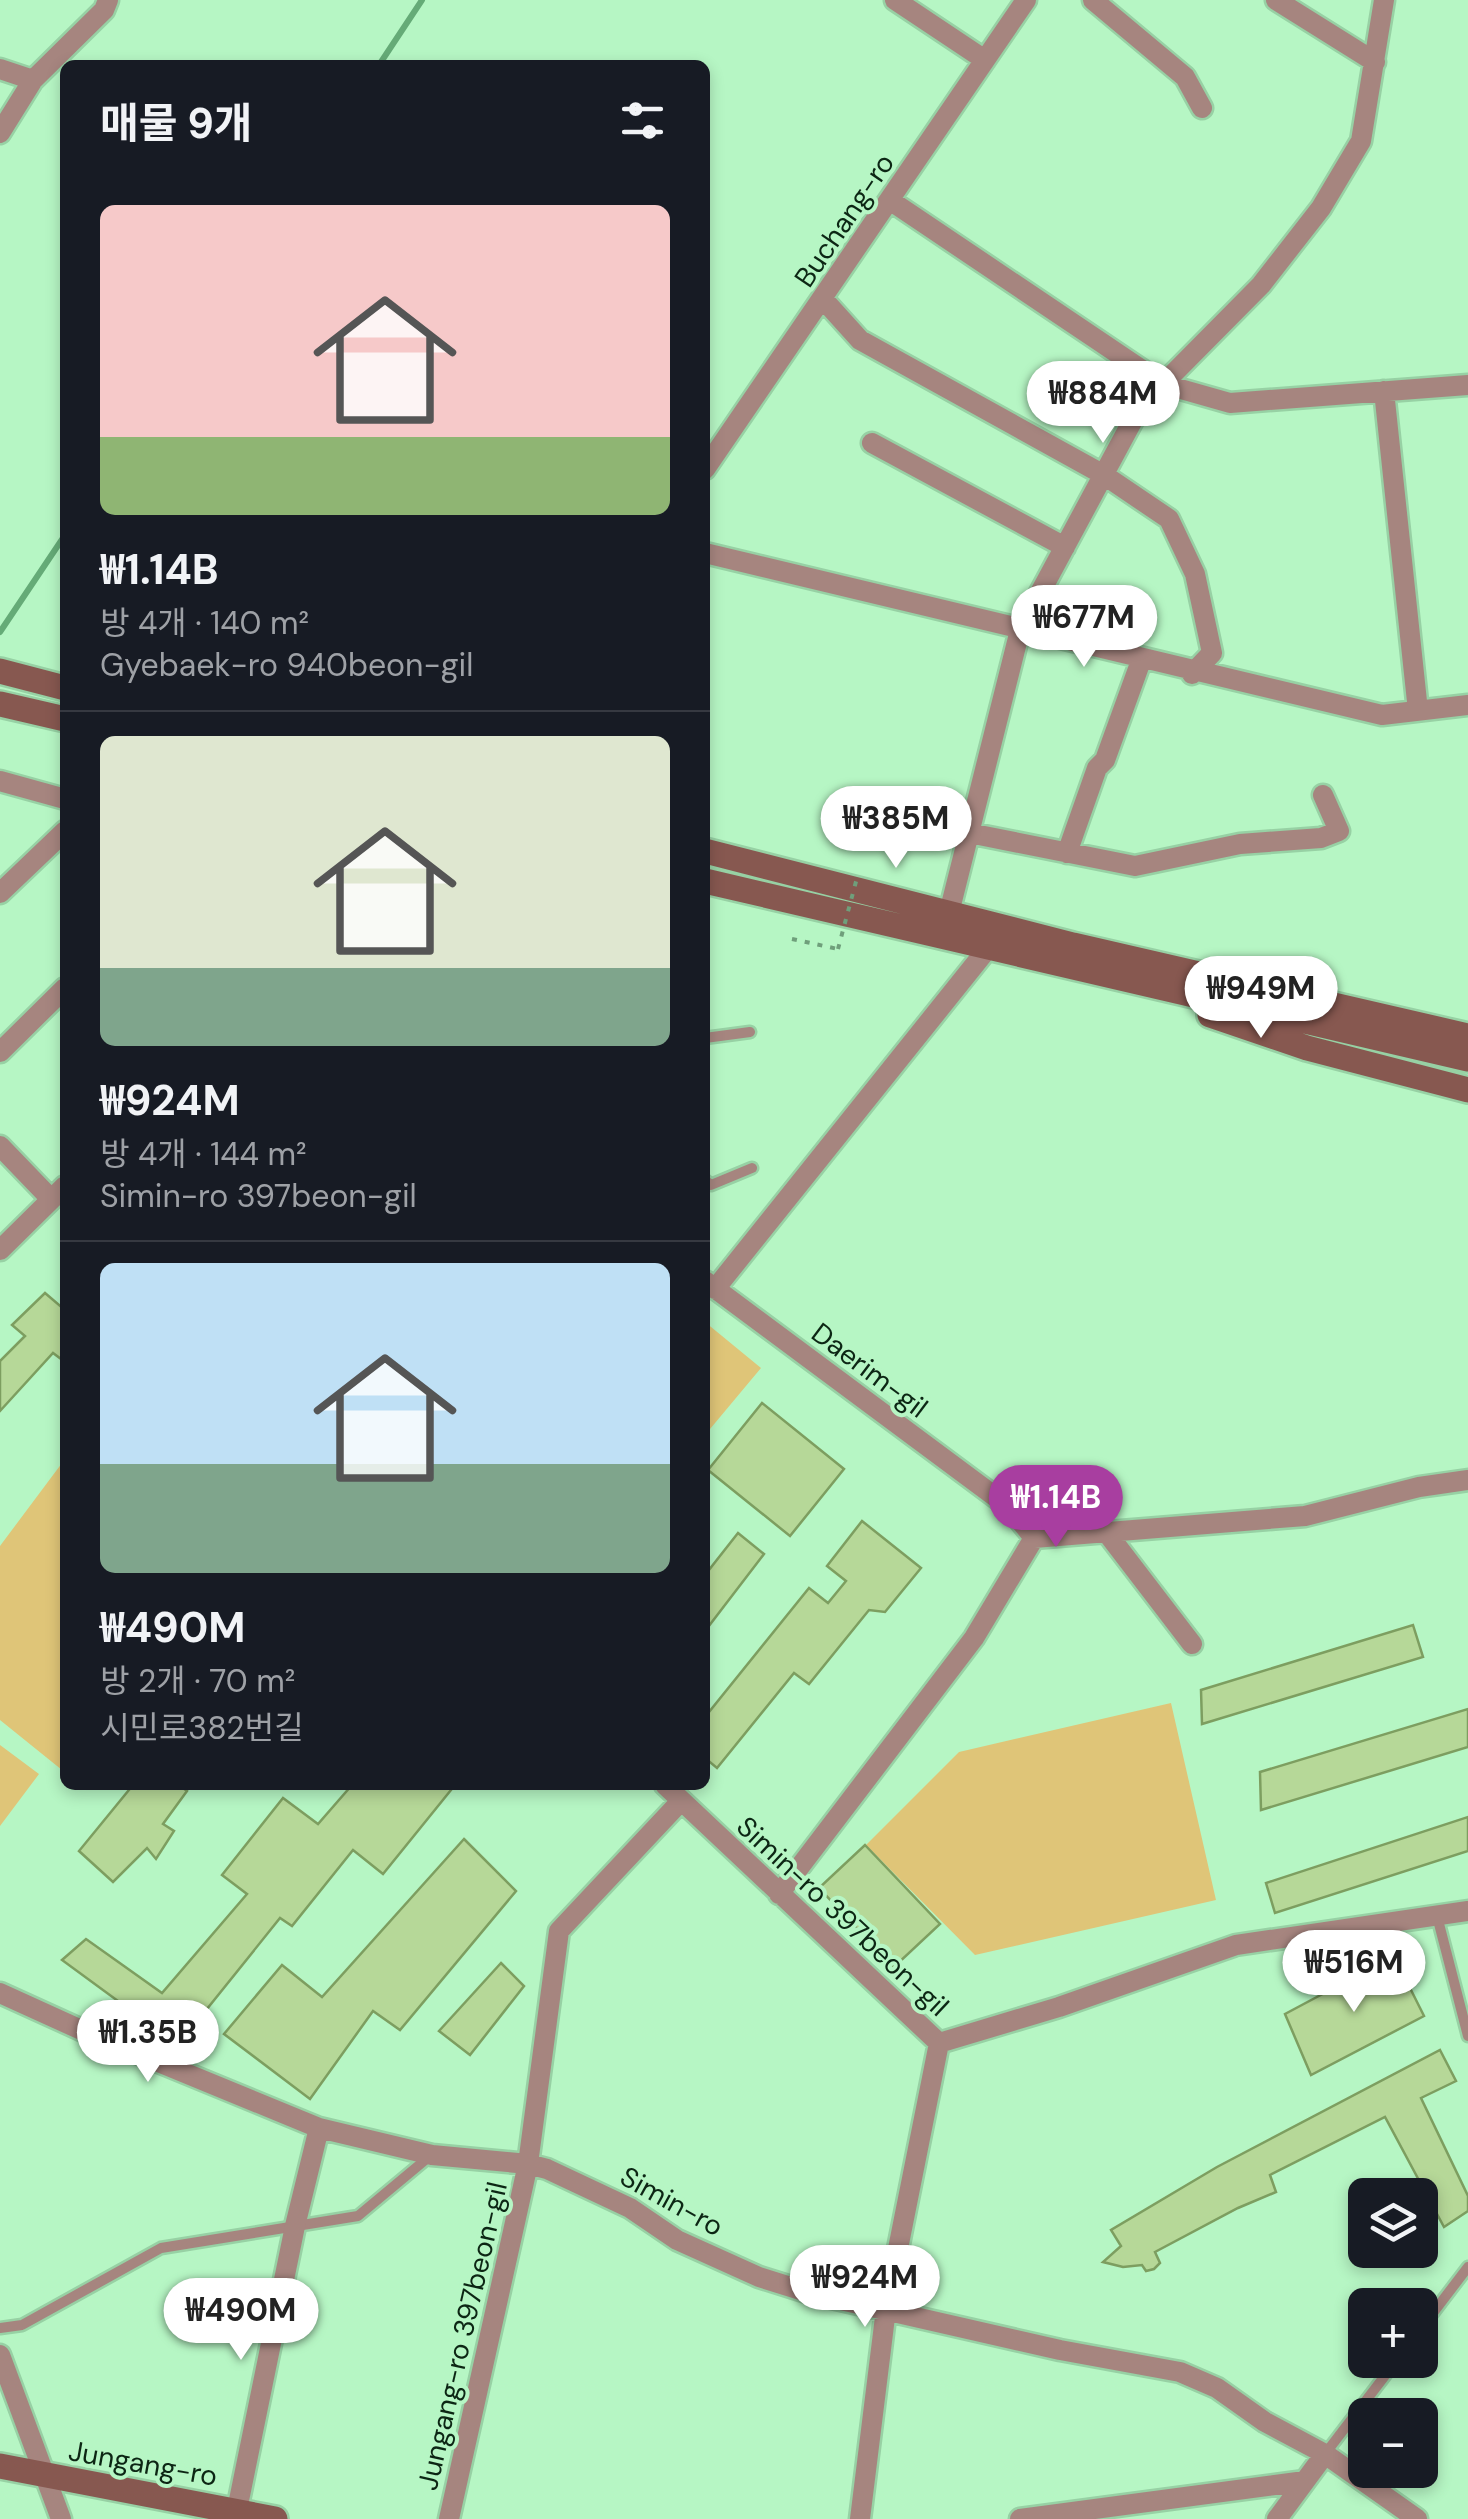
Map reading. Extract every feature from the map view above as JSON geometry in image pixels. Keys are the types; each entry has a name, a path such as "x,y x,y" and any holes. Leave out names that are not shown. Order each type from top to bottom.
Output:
{"street":[{"path":"0,133 34,80 104,10 108,0"},
{"path":"895,0 985,60"},
{"name":"Buchang-ro","path":"710,462 1026,0"},
{"path":"1093,0 1185,77 1202,108"},
{"path":"1276,0 1375,62"},
{"path":"949,913 1020,630 1133,420 1261,285 1320,208 1361,141 1384,0"},
{"path":"0,68 34,80"},
{"path":"890,201 1163,384 1230,403 1468,385"},
{"path":"823,299 860,340 1104,475 1168,519 1194,574 1212,652 1194,672"},
{"path":"1384,392 1418,711"},
{"path":"872,444 1064,547"},
{"path":"710,554 1382,715 1468,705"},
{"path":"1067,853 1097,768 1106,760 1142,658"},
{"path":"0,671 60,687"},
{"path":"0,704 60,718"},
{"path":"0,782 60,798"},
{"path":"969,833 1136,866 1240,844 1321,838 1339,831 1323,794"},
{"path":"0,893 60,836"},
{"path":"710,853 949,913 1307,1048 1468,1090"},
{"path":"710,882 988,948 1312,986 1468,1023"},
{"name":"Daerim-gil","path":"988,948 710,1285 1009,1507 1034,1538"},
{"path":"1070,956 1468,1036"},
{"path":"1070,956 1468,1060"},
{"path":"0,1052 60,993"},
{"path":"0,1146 58,1192 0,1250"},
{"path":"780,1894 974,1638 1034,1538 1306,1516 1420,1487 1468,1480"},
{"path":"1107,1533 1192,1644"},
{"name":"Simin-ro 397beon-gil","path":"670,1790 939,2043 886,2309 860,2519"},
{"name":"Jungang-ro 397beon-gil","path":"449,2519 528,2164 560,1930 681,1801"},
{"path":"939,2043 1236,1946 1468,1911"},
{"name":"Simin-ro","path":"0,1993 319,2128 432,2155 528,2164 586,2185 651,2220 677,2240 760,2277 810,2293 1060,2350 1180,2372 1217,2388 1265,2422 1325,2454 1416,2519"},
{"path":"237,2510 319,2128"},
{"path":"0,2354 61,2519"},
{"path":"1278,2519 1325,2454"},
{"name":"Jungang-ro","path":"0,2466 275,2519"},
{"path":"1020,2519 1305,2481"}],"lane":[{"path":"710,1037 750,1032"},
{"path":"710,1184 752,1168"},
{"path":"1437,1915 1468,2036"},
{"path":"0,2328 22,2325 161,2248 358,2216 432,2155"},
{"path":"1438,2306 1468,2267"},
{"path":"1325,2454 1383,2378"}],"path":[{"path":"792,939 838,949 858,874"}],"shaded area":[{"path":"710,1326 761,1368 710,1429"},
{"path":"60,1466 60,1768 0,1720 0,1546"},
{"path":"1171,1703 1216,1900 975,1955 866,1845 959,1752"},
{"path":"0,1745 39,1774 0,1826"}],"building":[{"path":"45,1293 60,1306 60,1358 53,1353 0,1411 0,1361 25,1336 12,1325"},
{"path":"762,1403 844,1469 790,1536 710,1472"},
{"path":"862,1521 921,1568 885,1612 869,1610 809,1684 794,1673 717,1768 710,1762 710,1711 809,1588 828,1603 846,1581 827,1566"},
{"path":"738,1533 764,1554 710,1624 710,1569"},
{"path":"1413,1625 1423,1657 1202,1724 1201,1690"},
{"path":"1468,1709 1468,1747 1261,1810 1260,1772"},
{"path":"129,1790 187,1791 163,1824 174,1831 156,1859 147,1848 113,1882 79,1851"},
{"path":"348,1790 451,1790 383,1874 353,1850 292,1926 280,1918 178,2045 62,1960 86,1939 162,1993 247,1894 222,1875 283,1798 318,1824"},
{"path":"1468,1817 1468,1851 1275,1913 1266,1883"},
{"path":"464,1839 516,1891 400,2030 373,2011 310,2099 224,2034 282,1965 322,1997"},
{"path":"865,1845 940,1924 894,1967 819,1888"},
{"path":"1394,1956 1424,2016 1311,2075 1285,2014"},
{"path":"501,1963 524,1986 470,2055 439,2031"},
{"path":"1440,2050 1456,2081 1421,2098 1468,2196 1468,2211 1444,2227 1438,2216 1438,2178 1418,2178 1385,2117 1270,2175 1276,2192 1155,2252 1160,2263 1154,2269 1146,2271 1142,2265 1123,2267 1103,2262 1121,2246 1111,2230 1217,2167"}],"waterway":[{"path":"382,60 422,0"},
{"path":"0,632 60,542"}]}
